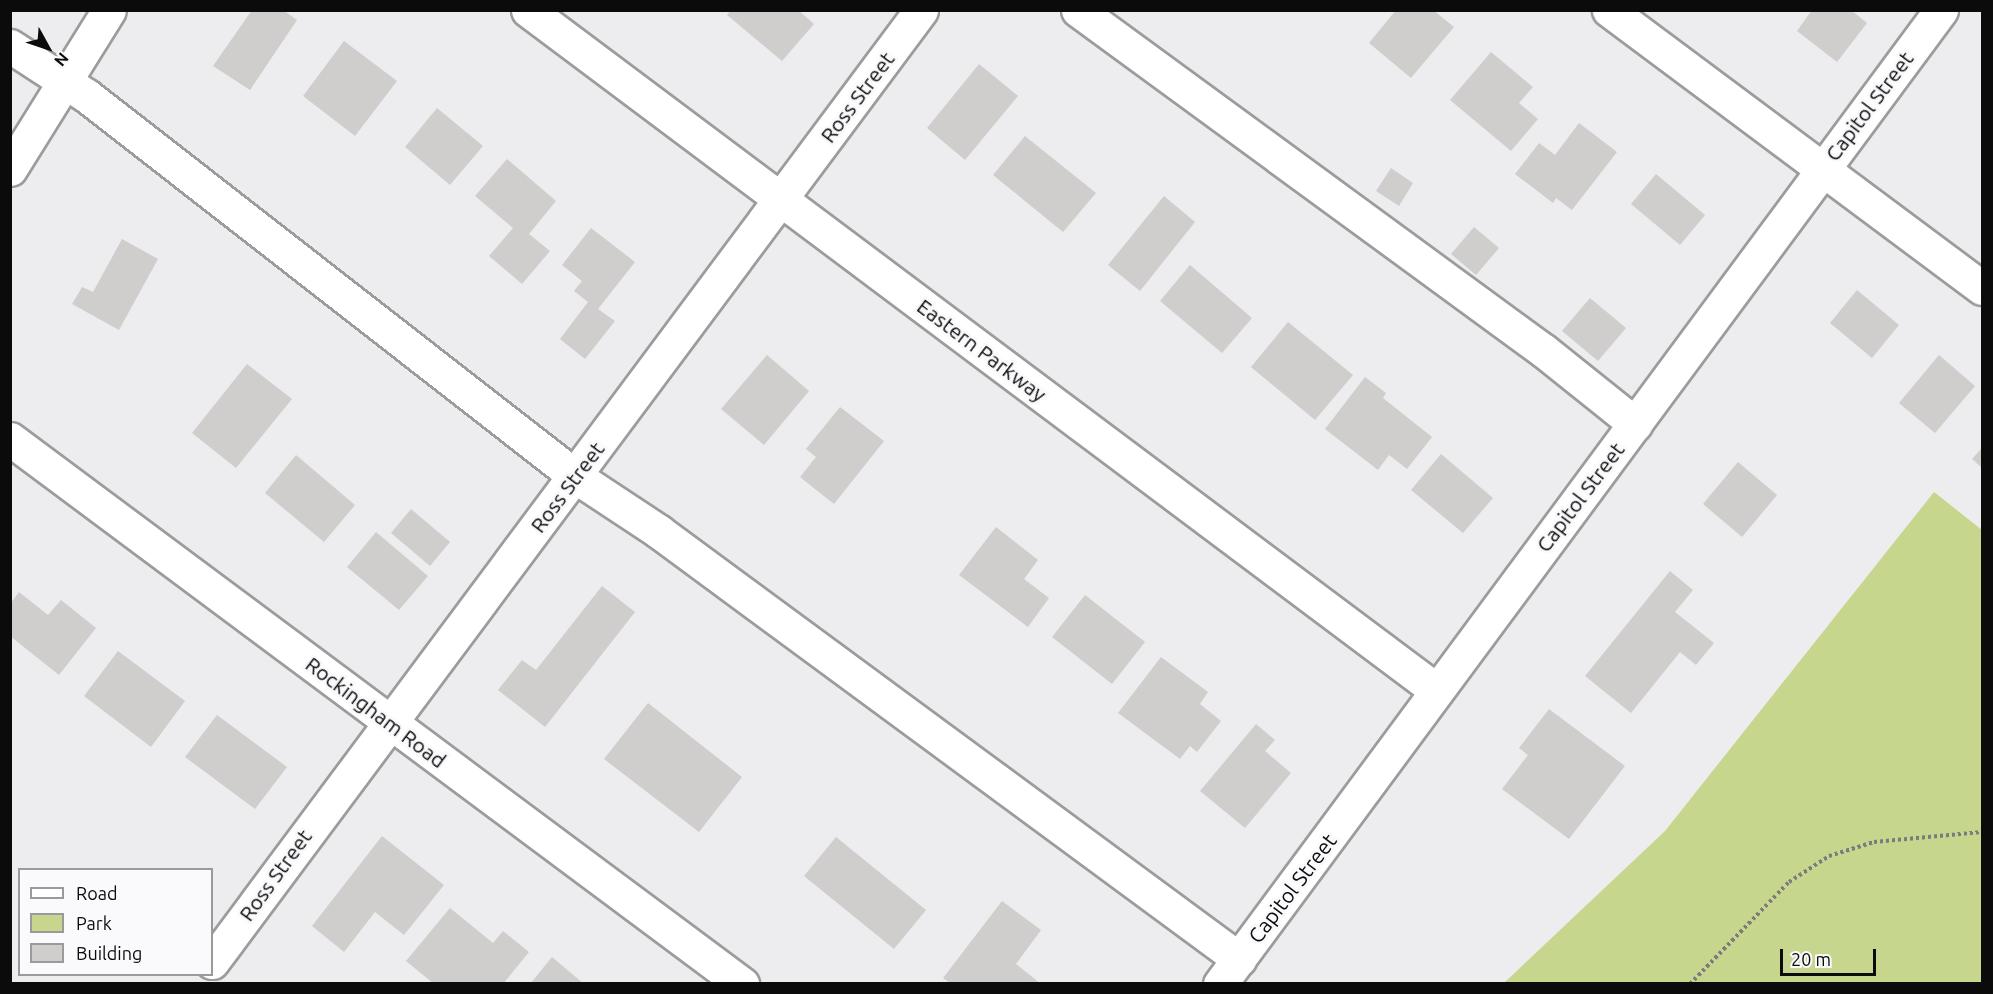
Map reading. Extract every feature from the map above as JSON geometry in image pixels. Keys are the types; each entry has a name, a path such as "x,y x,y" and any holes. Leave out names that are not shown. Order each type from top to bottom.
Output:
{"main road":[{"path":"10,169 109,10"},
{"name":"Eastern Parkway","path":"528,10 1436,690"},
{"name":"Ross Street","path":"213,964 921,10"},
{"path":"1078,10 1635,424"},
{"path":"1609,10 1983,288"},
{"name":"Capitol Street","path":"1230,971 1941,10"},
{"path":"10,46 65,82 575,476 658,531 1230,971"},
{"name":"Rockingham Road","path":"10,439 742,984"}],"path":[{"path":"1690,984 1789,882 1829,856 1874,842 1983,832"}],"green space":[{"path":"1934,492 1982,530 1982,983 1504,983 1665,831"}],"building":[{"path":"252,10 283,10 297,20 250,90 213,66"},
{"path":"731,10 798,10 814,24 782,61 727,15"},
{"path":"1396,10 1433,10 1454,27 1411,78 1369,43"},
{"path":"1812,10 1851,10 1867,23 1837,62 1797,31"},
{"path":"344,41 397,81 355,136 303,96"},
{"path":"1491,52 1533,87 1519,103 1538,119 1511,151 1450,100"},
{"path":"979,64 1018,96 965,160 927,128"},
{"path":"437,108 483,146 450,185 405,147"},
{"path":"1579,123 1617,152 1572,210 1556,198 1553,203 1515,174 1539,143 1555,155"},
{"path":"1025,136 1096,193 1063,232 993,175"},
{"path":"507,159 556,201 529,234 550,251 522,284 489,256 513,228 475,196"},
{"path":"1391,168 1413,183 1399,206 1376,191"},
{"path":"1656,174 1705,215 1680,245 1631,204"},
{"path":"1164,196 1195,222 1140,291 1108,265"},
{"path":"1474,227 1499,248 1476,275 1451,254"},
{"path":"591,228 635,262 598,309 615,321 585,359 560,339 588,302 574,291 582,281 562,265"},
{"path":"122,239 158,259 119,330 72,304 82,287 93,292"},
{"path":"1190,265 1252,318 1222,353 1160,301"},
{"path":"1857,290 1899,325 1872,358 1830,323"},
{"path":"1590,298 1626,328 1598,361 1562,331"},
{"path":"1288,322 1353,375 1315,420 1251,367"},
{"path":"767,355 809,391 764,445 721,409"},
{"path":"1939,355 1975,386 1935,433 1899,403"},
{"path":"247,364 292,399 236,468 192,433"},
{"path":"1365,377 1386,393 1383,398 1432,437 1407,469 1389,455 1378,470 1325,429"},
{"path":"840,407 884,441 834,504 800,477 816,457 806,449"},
{"path":"1982,448 1982,468 1972,459"},
{"path":"1441,454 1493,498 1463,533 1411,490"},
{"path":"296,455 355,505 324,542 265,493"},
{"path":"1738,462 1777,495 1742,537 1703,504"},
{"path":"411,509 450,542 430,566 391,533"},
{"path":"996,527 1038,560 1024,579 1049,598 1028,627 959,575"},
{"path":"376,532 428,576 399,610 347,567"},
{"path":"1670,571 1693,590 1675,612 1714,643 1696,665 1680,652 1631,713 1585,676"},
{"path":"602,586 635,612 545,727 498,690 522,660 536,670"},
{"path":"19,592 48,615 61,600 96,628 59,675 10,636 10,604"},
{"path":"1085,595 1145,642 1112,684 1052,637"},
{"path":"118,651 185,701 151,747 84,696"},
{"path":"1161,657 1208,692 1200,704 1221,721 1197,752 1190,746 1180,759 1118,713"},
{"path":"648,703 742,777 699,832 604,759"},
{"path":"1549,709 1625,766 1569,839 1502,789 1528,755 1519,748"},
{"path":"217,715 287,767 255,809 185,757"},
{"path":"1256,724 1275,740 1265,751 1291,773 1245,828 1200,791"},
{"path":"382,836 444,885 404,935 375,912 344,952 312,926"},
{"path":"836,837 926,910 894,949 804,876"},
{"path":"1002,901 1041,930 1016,964 1041,984 951,984 943,978"},
{"path":"450,908 493,943 503,931 529,952 503,984 434,984 406,961"},
{"path":"552,957 584,984 530,984"}]}
